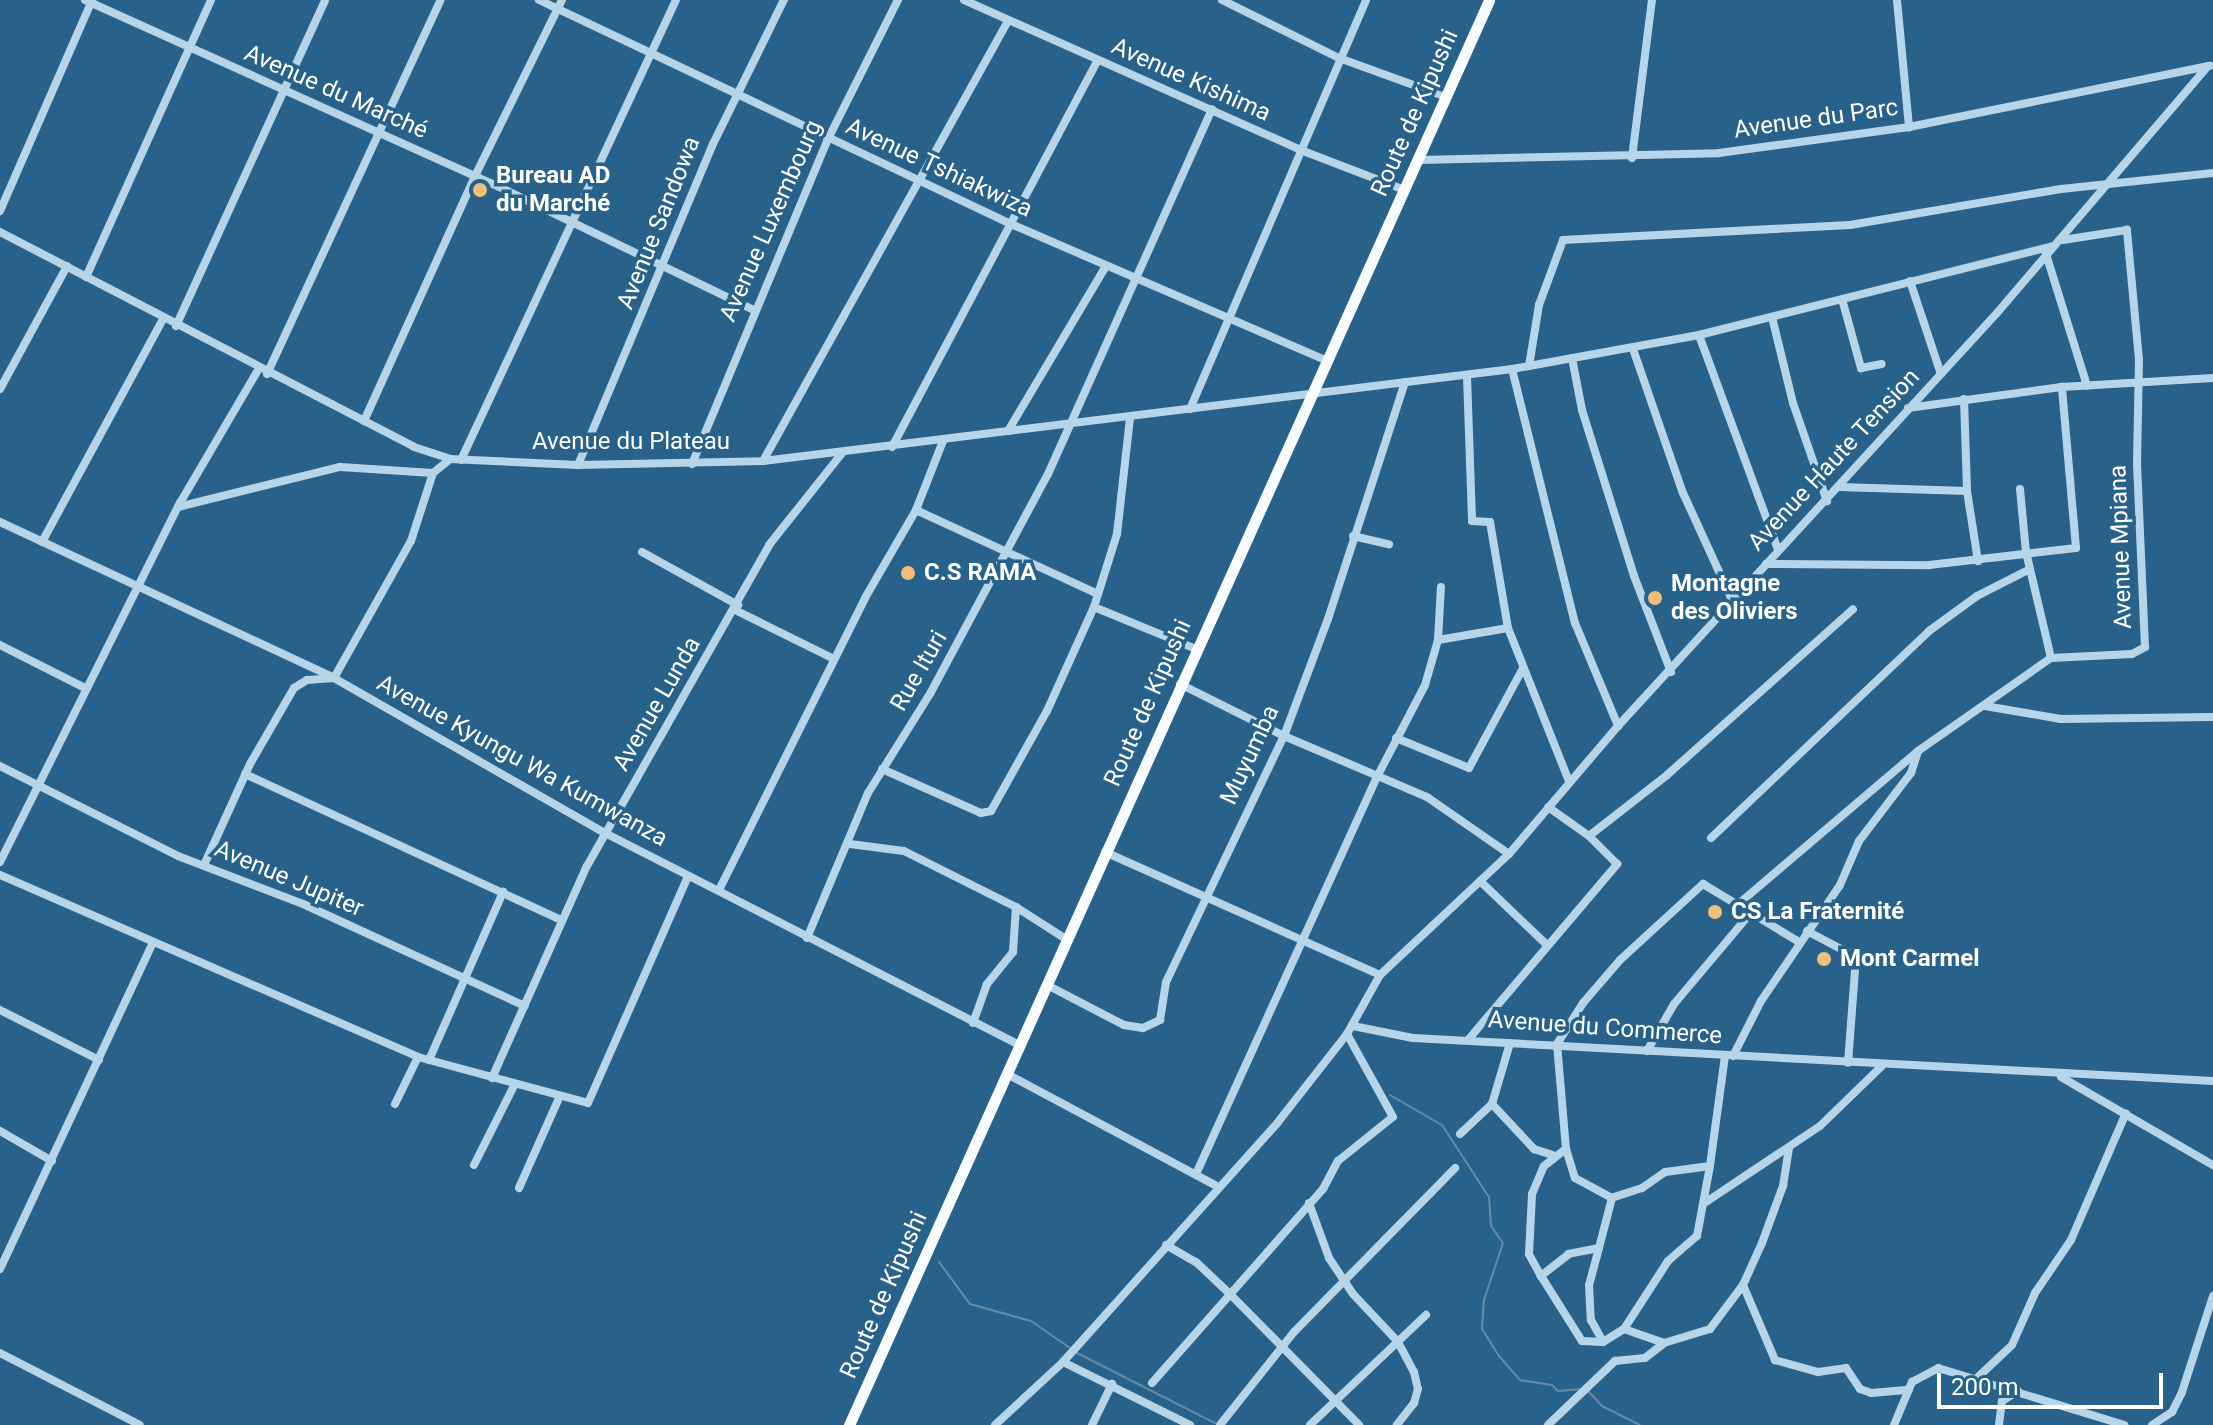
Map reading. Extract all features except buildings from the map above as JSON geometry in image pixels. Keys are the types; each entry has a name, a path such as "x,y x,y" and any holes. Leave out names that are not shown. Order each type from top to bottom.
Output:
{"main road":[{"name":"Route de Kipushi","path":"849,1425 1180,684 1447,97 1485,1"}],"street":[{"path":"86,277 211,0"},
{"path":"176,326 325,0"},
{"path":"267,374 441,0"},
{"name":"Avenue Tshiakwiza","path":"539,0 560,4 649,56 1011,224 1327,361"},
{"path":"461,460 676,0"},
{"name":"Avenue Sandowa","path":"578,465 737,95 784,0"},
{"name":"Avenue Luxembourg","path":"692,464 828,139 898,0"},
{"name":"Avenue Kishima","path":"964,0 1298,149 1405,190"},
{"path":"1222,0 1339,58 1447,97"},
{"path":"1190,409 1298,149 1366,0"},
{"path":"1632,158 1652,0"},
{"path":"1897,0 1909,127"},
{"path":"0,211 89,1"},
{"name":"Avenue du Marché","path":"89,1 475,176 754,310"},
{"path":"364,421 475,176 560,4"},
{"path":"763,461 787,410 922,183 1008,21"},
{"path":"892,447 1098,60"},
{"name":"Avenue du Parc","path":"1418,160 1632,158 1719,153 1909,127 2210,66"},
{"name":"Avenue Haute Tension","path":"1380,975 1509,854 1618,726 1671,672 1732,600 1827,501 2053,246 2062,240 2210,66"},
{"name":"Rue Ituri","path":"807,938 882,769 1010,551 1137,280 1212,109"},
{"path":"1529,366 1539,305 1563,240 1850,225 2110,183 2213,173"},
{"name":"Avenue Mpiana","path":"2051,658 2132,654 2145,647 2137,464 2139,384 2127,230 2062,240"},
{"name":"Avenue du Plateau","path":"0,232 258,370 450,459 578,465 763,461 1467,376 1699,335 2053,246"},
{"path":"2046,254 2087,386"},
{"path":"0,389 67,266"},
{"path":"1008,431 1106,266"},
{"path":"1910,281 1941,374"},
{"path":"1842,299 1861,368 1882,364"},
{"path":"1772,317 1793,403 1827,501"},
{"path":"42,542 163,319"},
{"path":"1699,335 1778,550"},
{"path":"1633,349 1693,519 1732,600"},
{"path":"1572,358 1582,410 1634,576 1671,672"},
{"path":"1512,369 1575,623 1618,726"},
{"path":"0,862 178,507 258,370"},
{"path":"1467,376 1472,521 1490,522 1508,628 1522,670 1569,781"},
{"path":"1908,408 2062,387 2213,378"},
{"name":"Muyumba","path":"1047,985 1137,1029 1155,1024 1163,1013 1166,982 1203,898 1284,736 1405,382"},
{"path":"1766,564 1978,561 2026,552 2076,548 2062,387"},
{"path":"1964,399 1967,491 1978,561"},
{"path":"882,769 981,813 991,811 1047,711 1094,607 1117,534 1130,418"},
{"path":"719,890 834,659 916,510 943,441"},
{"name":"Avenue Lunda","path":"492,1078 561,920 605,833 769,545 843,452"},
{"path":"204,865 245,774 299,682 334,678 411,541 433,473 450,459"},
{"path":"178,507 340,467 433,473"},
{"path":"1839,487 1967,491"},
{"path":"1736,906 1918,751 2051,658 2026,552 2020,489"},
{"path":"916,510 1098,594"},
{"name":"Avenue Kyungu Wa Kumwanza","path":"0,522 334,678 605,833 1020,1045"},
{"path":"1353,536 1389,544"},
{"path":"642,552 834,659"},
{"path":"1711,838 1929,631 1977,596 2030,569"},
{"path":"1196,1174 1378,775 1425,685 1438,640 1441,587"},
{"path":"1094,607 1196,649"},
{"path":"1589,836 1667,775 1853,609"},
{"path":"1438,640 1508,628"},
{"path":"0,645 85,688"},
{"path":"1396,738 1469,768 1522,670"},
{"path":"1180,684 1284,736 1378,775 1461,817 1509,854"},
{"path":"1984,706 2061,719 2213,717"},
{"path":"1566,1149 1552,1155 1532,1194 1529,1254 1575,1335 1590,1344 1603,1342 1624,1329 1668,1261 1697,1236 1706,1202 1729,1056 1799,942 1840,885 1859,841 1901,790 1918,751"},
{"name":"Avenue Jupiter","path":"0,766 204,865 467,976 525,1006"},
{"path":"245,774 561,920"},
{"path":"1468,1040 1617,864 1589,836 1548,807"},
{"path":"850,844 904,851 1016,907 1066,939"},
{"path":"995,1425 1063,1362 1217,1186 1278,1122 1353,1026 1380,975 1302,944 1105,852"},
{"path":"0,875 418,1057 560,1096 592,1101 688,876"},
{"path":"1480,881 1547,945"},
{"path":"1710,1166 1665,1172 1642,1188 1612,1198 1575,1178 1566,1149 1557,1044 1620,960 1699,886 1706,884 1749,915 1799,942"},
{"path":"429,1060 503,892"},
{"path":"973,1023 987,984 1013,952 1016,907"},
{"path":"1647,1051 1674,1004 1749,915"},
{"path":"1807,931 1856,957 1848,1063"},
{"path":"0,1269 3,1256 52,1161 153,942"},
{"path":"0,1010 99,1060"},
{"name":"Avenue du Commerce","path":"1353,1026 1413,1038 1557,1044 1882,1066 2213,1081"},
{"path":"1152,1383 1309,1203 1338,1161 1393,1117 1347,1034"},
{"path":"1460,1134 1492,1104 1510,1043"},
{"path":"395,1104 418,1057"},
{"path":"1706,1202 1789,1147 1853,1098 1882,1066"},
{"path":"1007,1074 1217,1186"},
{"path":"2057,1075 2213,1165"},
{"path":"474,1165 515,1084"},
{"path":"519,1188 560,1096"},
{"path":"1492,1104 1534,1149 1552,1155"},
{"path":"1977,1378 2012,1345 2035,1293 2071,1240 2126,1113"},
{"path":"0,1131 52,1161"},
{"path":"1548,1425 1615,1361 1645,1358 1664,1343 1703,1334 1743,1285 1783,1186 1789,1147"},
{"path":"1220,1425 1284,1346 1345,1279 1455,1168"},
{"path":"1603,1342 1591,1320 1589,1285 1612,1198"},
{"path":"1309,1203 1323,1248 1372,1318 1398,1342 1418,1389 1397,1425"},
{"path":"1166,1245 1196,1262 1284,1346 1359,1425"},
{"path":"1541,1276 1569,1254 1599,1248"},
{"path":"1743,1285 1775,1360 1818,1372 1846,1368 1866,1392 1909,1390"},
{"path":"2152,1425 2172,1412 2182,1392 2213,1296"},
{"path":"1310,1425 1426,1315"},
{"path":"1624,1329 1664,1343"},
{"path":"0,1353 140,1425"},
{"path":"1063,1362 1112,1384 1185,1424"},
{"path":"1894,1425 1909,1390 1931,1369 1977,1378 2124,1425"},
{"path":"1092,1425 1112,1384"},
{"path":"1999,1425 2002,1401 2018,1391"}],"waterway":[{"path":"1390,1095 1442,1125 1489,1197 1491,1226 1503,1243 1484,1300 1482,1329 1499,1356 1520,1380 1552,1385 1558,1391 1582,1389"},
{"path":"939,1262 970,1304 1031,1321 1070,1348"},
{"path":"1075,1352 1215,1423"},
{"path":"1588,1391 1602,1406 1640,1425"}],"place":[{"name":"Bureau AD du Marché","path":"480,190"},
{"name":"C.S RAMA","path":"908,573"},
{"name":"Montagne des Oliviers","path":"1655,598"},
{"name":"CS La Fraternité","path":"1715,912"},
{"name":"Mont Carmel","path":"1824,959"}]}
